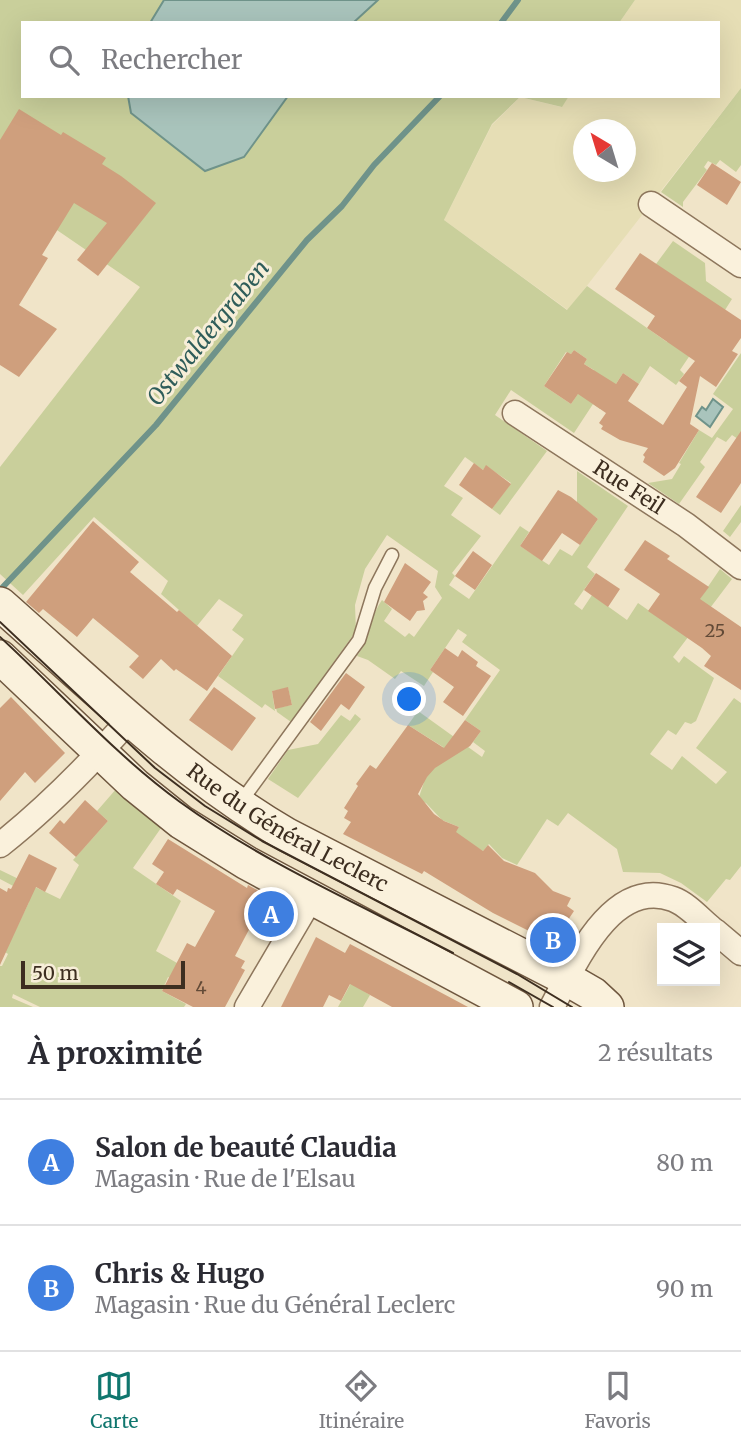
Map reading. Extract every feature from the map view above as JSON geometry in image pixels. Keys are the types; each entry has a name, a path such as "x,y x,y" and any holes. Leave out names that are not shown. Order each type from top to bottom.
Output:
{"main road":[{"name":"Rue du Général Leclerc","path":"2,605 130,719 239,805 560,993 593,994 607,1007"},
{"path":"0,657 135,785 181,822 225,851 516,1007"}],"street":[{"path":"651,204 741,265"},
{"name":"Rue Feil","path":"515,413 686,525 741,567"},
{"path":"0,845 25,825 100,753 130,719"},
{"path":"560,993 597,928 633,900 657,895 674,899 704,923"},
{"path":"247,1007 311,898"},
{"path":"720,936 741,953"}],"lane":[{"path":"239,805 359,640 375,588 392,555"}],"shaded area":[{"path":"635,0 741,0 741,88 568,310 444,220 492,125 519,98 561,107 568,98 720,98 720,21 620,21"}],"green space":[{"path":"0,0 635,0 620,21 21,21 21,98 519,98 492,124 444,220 567,310 587,286 667,342 656,264 673,241 705,263 706,281 732,299 725,310 722,308 680,370 684,374 676,385 650,366 639,384 623,373 600,409 593,404 574,433 511,390 495,415 547,451 500,515 492,509 511,483 486,466 483,470 465,457 444,486 463,498 451,515 481,536 452,573 455,576 449,585 469,599 520,526 529,532 520,546 549,565 560,549 572,556 598,519 577,503 577,471 628,506 587,567 595,574 574,604 582,610 592,595 627,620 638,603 678,631 720,569 732,579 673,657 679,663 684,656 714,678 696,721 691,724 685,722 676,735 668,730 650,754 672,770 682,756 716,784 727,772 696,748 734,698 741,703 741,866 730,880 726,879 707,902 681,883 660,873 623,872 617,849 568,813 558,826 547,819 517,865 502,858 489,844 483,851 454,834 459,827 442,820 426,803 418,800 424,782 421,779 439,764 443,747 408,725 418,711 482,757 485,751 473,742 481,731 465,720 500,670 462,642 467,635 458,629 430,670 433,672 424,686 401,671 395,679 368,660 357,656 382,600 392,609 384,621 405,637 409,633 414,637 442,598 435,587 438,571 387,535 365,569 355,605 356,631 291,722 277,712 276,708 292,705 288,688 272,691 275,711 265,704 262,708 218,676 244,639 232,630 243,615 219,599 197,626 161,594 168,581 94,517 23,595 0,574 0,467 140,287 0,191","holes":["574,350 587,359 584,364 594,370 571,404 544,386 566,352 571,354"]},
{"path":"741,88 741,165 736,172 720,160 716,165 708,161 704,167 707,170 683,202 683,207 661,192"},
{"path":"524,98 568,98 562,107"},
{"path":"741,353 741,441 732,435 726,442 717,437 700,462 705,467 679,504 648,483 672,479 699,430 712,438 733,409 713,394"},
{"path":"741,505 741,522 730,537 723,531"},
{"path":"355,714 361,719 298,798 268,779 288,750 318,744 341,715 350,721"},
{"path":"117,788 161,828 133,868 181,901 156,951 177,963 179,983 168,977 162,991 186,1004 184,1007 40,1007 13,994 12,998 33,1007 0,1007 0,966 8,954 5,952 29,902 14,895 17,888 0,879 0,870 60,899 79,865 73,860 108,821 97,811"},
{"path":"351,983 370,995 363,1007 338,1007"}],"water":[{"path":"164,0 378,0 355,21 151,21"},
{"path":"128,98 287,98 244,157 205,171 131,113"},
{"path":"713,399 723,407 710,427 696,416 702,407 706,410"}],"building":[{"path":"19,109 106,158 102,164 156,203 98,276 77,260 107,223 74,203 42,255 48,258 19,305 57,329 19,377 0,365 0,140"},
{"path":"712,163 741,182 727,205 697,185"},
{"path":"640,253 741,320 741,338 732,351 738,354 716,387 700,376 690,424 699,430 675,468 664,476 643,462 643,455 648,448 620,440 601,429 603,426 599,423 606,413 578,394 571,404 544,386 567,352 571,354 574,350 587,359 584,364 616,384 623,373 639,384 628,401 663,425 687,387 679,381 695,361 647,328 655,316 615,289"},
{"path":"741,431 741,483 721,513 696,497"},
{"path":"474,463 483,470 486,465 511,484 492,509 459,485"},
{"path":"558,490 598,519 580,545 562,533 542,561 520,546"},
{"path":"93,521 139,562 130,572 232,656 207,691 176,669 174,671 161,659 143,679 129,667 139,656 93,618 77,637 43,609 39,613 26,602"},
{"path":"645,540 670,556 667,559 709,587 700,599 741,627 741,690 704,666 711,656 702,648 648,611 660,594 624,570"},
{"path":"473,551 492,565 475,590 455,576"},
{"path":"405,563 431,582 423,593 428,597 423,601 425,610 417,611 410,621 384,602"},
{"path":"596,573 620,589 608,607 584,590"},
{"path":"445,648 458,657 462,650 478,662 476,666 491,676 463,716 443,702 454,687 430,670"},
{"path":"346,673 365,687 349,710 341,704 321,731 310,722"},
{"path":"214,687 256,718 232,751 189,720"},
{"path":"288,687 292,705 275,709 272,691"},
{"path":"11,697 65,753 35,783 25,772 0,801 0,708"},
{"path":"465,720 481,731 470,746 435,768 418,794 434,814 459,827 456,832 483,851 488,845 504,861 535,873 553,891 571,898 567,906 574,911 560,938 553,941 539,931 537,935 493,913 424,871 422,874 343,834 351,822 344,818 348,811 344,808 358,786 356,784 370,765 376,769 408,725 444,748"},
{"path":"85,800 108,821 76,857 49,833 60,820 64,824"},
{"path":"168,839 247,888 248,885 275,900 268,913 274,916 265,931 252,924 235,956 245,961 241,968 245,970 225,1007 193,1007 162,991 187,943 195,947 215,911 177,889 173,895 156,884 164,872 152,864"},
{"path":"29,854 57,868 45,892 36,887 0,965 0,888 7,892 8,888 11,889"},
{"path":"316,937 345,953 350,944 468,1007 392,1007 350,984 341,1001 329,995 323,1007 281,1007"}],"waterway":[{"name":"Ostwaldergraben","path":"502,21 518,0"},
{"name":"Ostwaldergraben","path":"0,590 156,425 307,240 342,206 374,165 438,98"}],"tram line":[{"path":"0,622 155,768 205,806 262,841 517,974 572,1007"},
{"path":"0,637 132,764 180,802 279,864 453,953"},
{"path":"509,982 553,1007"}],"place":[{"name":"Salon de beauté Claudia","path":"271,914"},
{"name":"Chris & Hugo","path":"553,940"}]}
